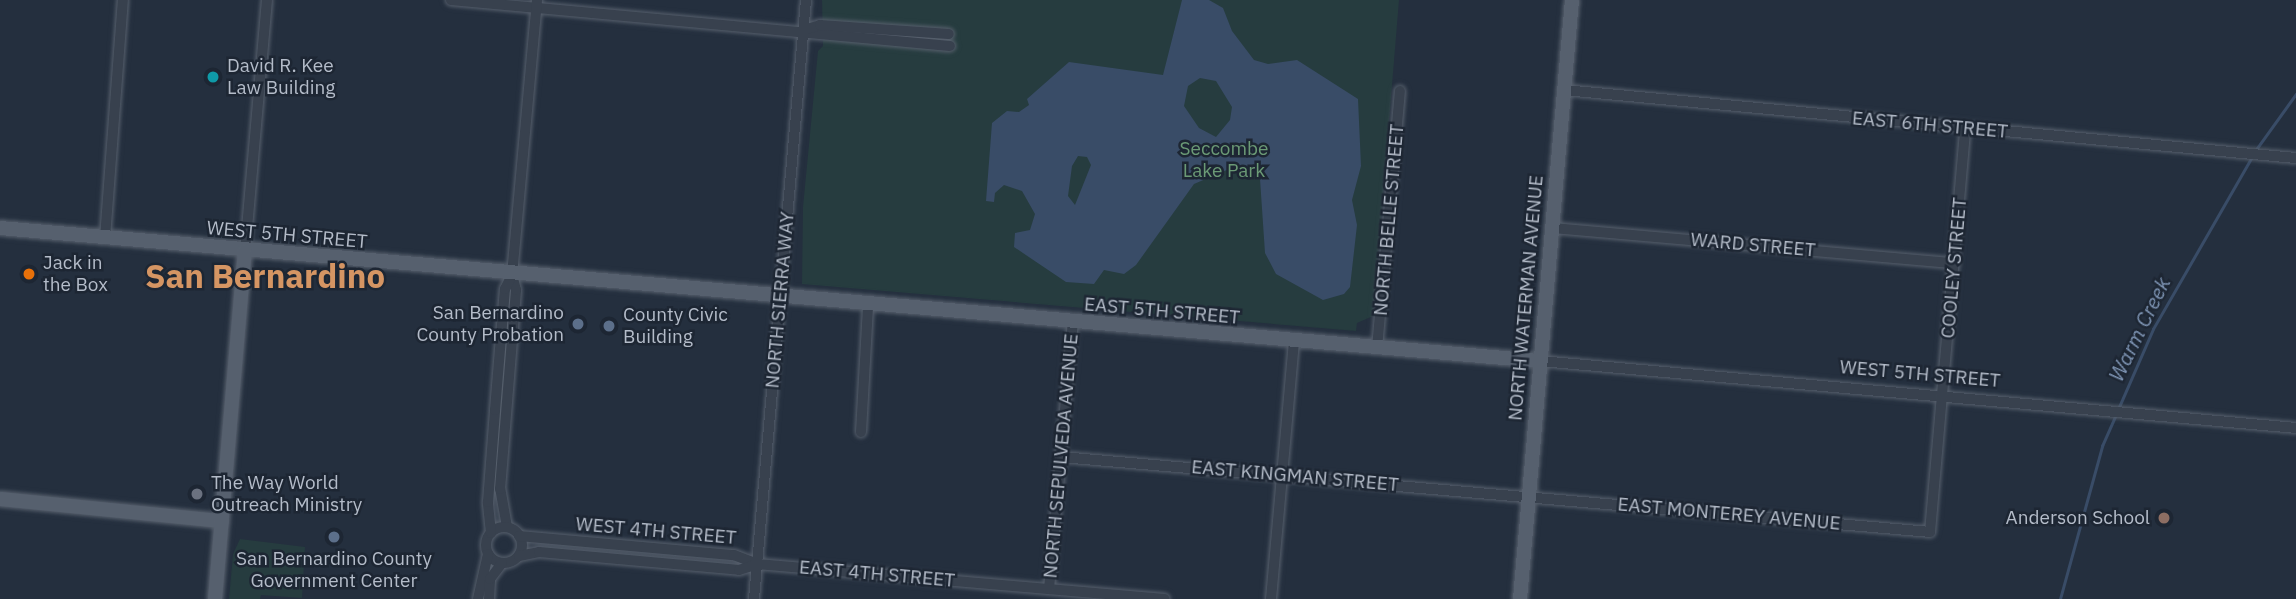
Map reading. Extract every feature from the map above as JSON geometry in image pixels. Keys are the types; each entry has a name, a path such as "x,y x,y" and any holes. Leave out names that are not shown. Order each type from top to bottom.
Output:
{"main road":[{"name":"NORTH WATERMAN AVENUE","path":"1520,599 1573,0"},
{"name":"WEST 5TH STREET","path":"0,228 781,297"},
{"path":"215,599 245,250"},
{"name":"EAST 5TH STREET","path":"781,297 1540,361"},
{"path":"0,499 222,520"}],"street":[{"path":"105,238 124,0"},
{"path":"245,250 267,0"},
{"path":"451,0 536,4 804,30 818,37 949,40"},
{"name":"NORTH SIERRA WAY","path":"754,599 806,0"},
{"path":"489,599 490,579 502,563 519,556 519,536 507,527 500,489 516,290 512,275 536,4"},
{"name":"EAST 6TH STREET","path":"1564,90 2296,158"},
{"name":"NORTH BELLE STREET","path":"1377,348 1400,91"},
{"name":"COOLEY STREET","path":"1930,532 1965,129"},
{"name":"WARD STREET","path":"1552,228 1954,263"},
{"path":"478,599 491,533 488,502 497,383 505,289 512,275"},
{"path":"861,432 867,305"},
{"name":"NORTH SEPULVEDA AVENUE","path":"1049,589 1073,322"},
{"path":"1271,599 1294,342"},
{"name":"WEST 5TH STREET","path":"1540,361 2296,428"},
{"name":"EAST KINGMAN STREET","path":"1061,457 1529,495"},
{"name":"EAST MONTEREY AVENUE","path":"1529,495 1930,532"},
{"path":"491,533 507,527"},
{"name":"WEST 4TH STREET","path":"519,536 734,555 757,564"},
{"name":"WEST 4TH STREET","path":"519,556 539,552 739,570 757,564"},
{"path":"488,554 502,563"},
{"name":"EAST 4TH STREET","path":"757,564 1164,599"}],"green space":[{"name":"Seccombe Lake Park","path":"822,0 1399,0 1373,316 1357,323 1356,331 802,284 803,207 818,51 823,46"},
{"path":"240,539 305,547 302,598 261,595 260,599 229,599 233,554"}],"water":[{"path":"1182,0 1209,0 1223,8 1232,31 1254,60 1268,64 1297,60 1358,99 1361,166 1352,200 1357,225 1350,287 1344,294 1323,300 1276,274 1265,253 1260,179 1254,169 1236,166 1194,184 1136,265 1124,274 1104,270 1094,284 1066,282 1014,247 1015,233 1030,230 1035,214 1022,191 1004,185 995,193 994,202 986,201 992,123 1007,111 1019,112 1029,105 1027,99 1069,62 1163,75","holes":["1200,78 1216,81 1232,107 1230,120 1216,137 1199,128 1184,106 1188,86","1078,156 1087,157 1091,165 1075,205 1068,196 1072,166"]}],"waterway":[{"name":"Warm Creek","path":"2255,151 2296,94"},
{"name":"Warm Creek","path":"2119,407 2153,329 2252,157"},
{"name":"Warm Creek","path":"2060,599 2102,446 2115,417"}],"place":[{"name":"David R. Kee Law Building","path":"213,77"},
{"name":"Jack in the Box","path":"29,274"},
{"name":"San Bernardino County Probation","path":"578,324"},
{"name":"County Civic Building","path":"609,326"},
{"name":"The Way World Outreach Ministry","path":"197,494"},
{"name":"Anderson School","path":"2164,518"},
{"name":"San Bernardino County Government Center","path":"334,537"}],"district":[{"name":"San Bernardino","path":"265,276"}]}
